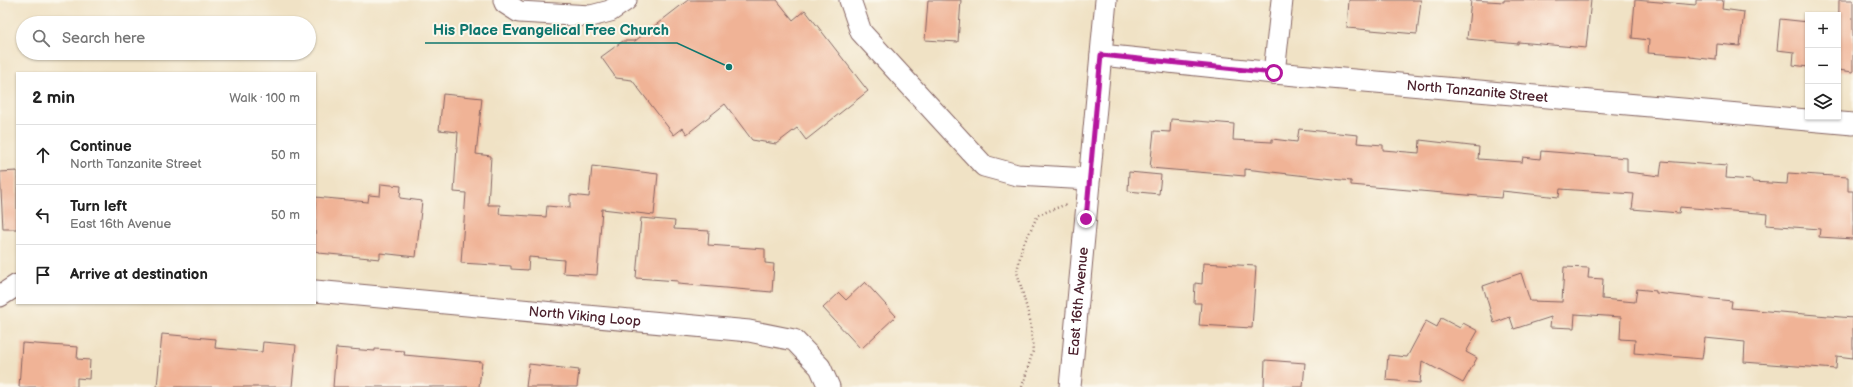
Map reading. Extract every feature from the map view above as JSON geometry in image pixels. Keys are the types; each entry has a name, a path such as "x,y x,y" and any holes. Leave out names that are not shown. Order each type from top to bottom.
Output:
{"street":[{"path":"504,0 505,3 519,12 558,7 591,16 610,11 622,1"},
{"path":"850,0 861,32 984,166 1017,175 1089,188"},
{"name":"East 16th Avenue","path":"1070,387 1106,0"},
{"path":"1274,73 1282,0"},
{"name":"North Tanzanite Street","path":"1101,55 1274,73 1853,124"},
{"path":"0,296 16,286"},
{"name":"North Viking Loop","path":"316,291 749,331 794,340 820,367 829,387"}],"path":[{"path":"1022,387 1033,351 1030,320 1017,272 1022,247 1038,215 1089,188"}],"building":[{"path":"688,0 777,0 793,20 805,10 868,91 806,140 797,128 776,144 752,140 725,104 687,134 683,128 674,135 632,80 616,78 601,57 623,41 635,41"},
{"path":"928,0 961,0 958,42 925,40"},
{"path":"1349,0 1421,0 1417,34 1347,28"},
{"path":"1471,0 1504,2 1504,0 1591,0 1586,48 1467,39"},
{"path":"1635,0 1696,5 1696,0 1723,0 1722,9 1744,12 1740,46 1717,44 1716,60 1690,56 1648,53 1649,40 1632,38"},
{"path":"1839,0 1853,0 1853,72 1841,70 1841,12 1839,12"},
{"path":"1780,19 1805,22 1805,67 1793,65 1794,52 1777,50"},
{"path":"443,94 482,98 476,154 491,156 488,205 500,205 499,214 546,217 547,206 570,208 570,195 589,197 592,166 658,174 654,215 602,209 597,275 563,273 564,260 529,257 528,270 511,269 511,266 461,263 466,193 454,192 458,132 439,130"},
{"path":"1171,119 1234,124 1233,140 1272,142 1272,139 1297,142 1299,129 1358,135 1357,143 1383,145 1383,150 1419,153 1420,140 1479,147 1478,159 1522,162 1523,157 1540,159 1541,151 1627,158 1627,172 1660,176 1662,161 1727,166 1726,178 1752,180 1752,182 1787,184 1788,173 1848,177 1848,191 1853,191 1853,239 1819,237 1820,229 1766,225 1767,214 1680,207 1679,213 1632,209 1634,194 1560,189 1559,197 1502,191 1501,198 1351,185 1351,181 1245,169 1245,176 1150,168 1154,131 1170,132"},
{"path":"16,171 16,229 3,229 0,172"},
{"path":"1129,172 1161,175 1159,194 1128,191"},
{"path":"381,184 401,186 400,198 422,201 416,257 380,253 380,259 319,253 316,251 316,197 368,202 369,195 380,196"},
{"path":"641,218 675,221 674,229 709,231 708,245 765,249 765,263 774,264 772,292 678,284 678,281 636,278"},
{"path":"1203,263 1256,266 1252,328 1199,325 1201,303 1194,303 1195,283 1202,284"},
{"path":"1564,267 1589,268 1588,278 1603,279 1602,299 1635,302 1637,289 1656,291 1656,293 1732,301 1731,308 1853,318 1853,358 1837,356 1836,369 1744,362 1745,342 1705,338 1702,359 1634,353 1635,340 1620,339 1621,317 1575,314 1574,328 1550,327 1551,317 1514,329 1510,317 1494,323 1483,286 1521,273 1530,301 1562,302"},
{"path":"865,282 896,316 861,349 823,308 839,293 846,300"},
{"path":"1441,318 1460,328 1463,323 1478,331 1466,352 1477,358 1463,383 1422,361 1420,383 1386,380 1388,355 1407,357 1426,321 1437,327"},
{"path":"162,334 216,339 215,348 262,352 263,342 296,345 292,387 157,387"},
{"path":"22,343 78,347 77,359 90,360 89,379 77,378 77,387 19,387"},
{"path":"336,348 375,351 375,349 405,351 404,355 482,362 479,387 333,387"},
{"path":"1265,360 1305,363 1303,387 1264,387"},
{"path":"529,364 579,370 577,387 526,387"}],"place":[{"name":"His Place Evangelical Free Church","path":"729,67"}],"route":[{"path":"1086,219 1101,55 1274,73"}]}
